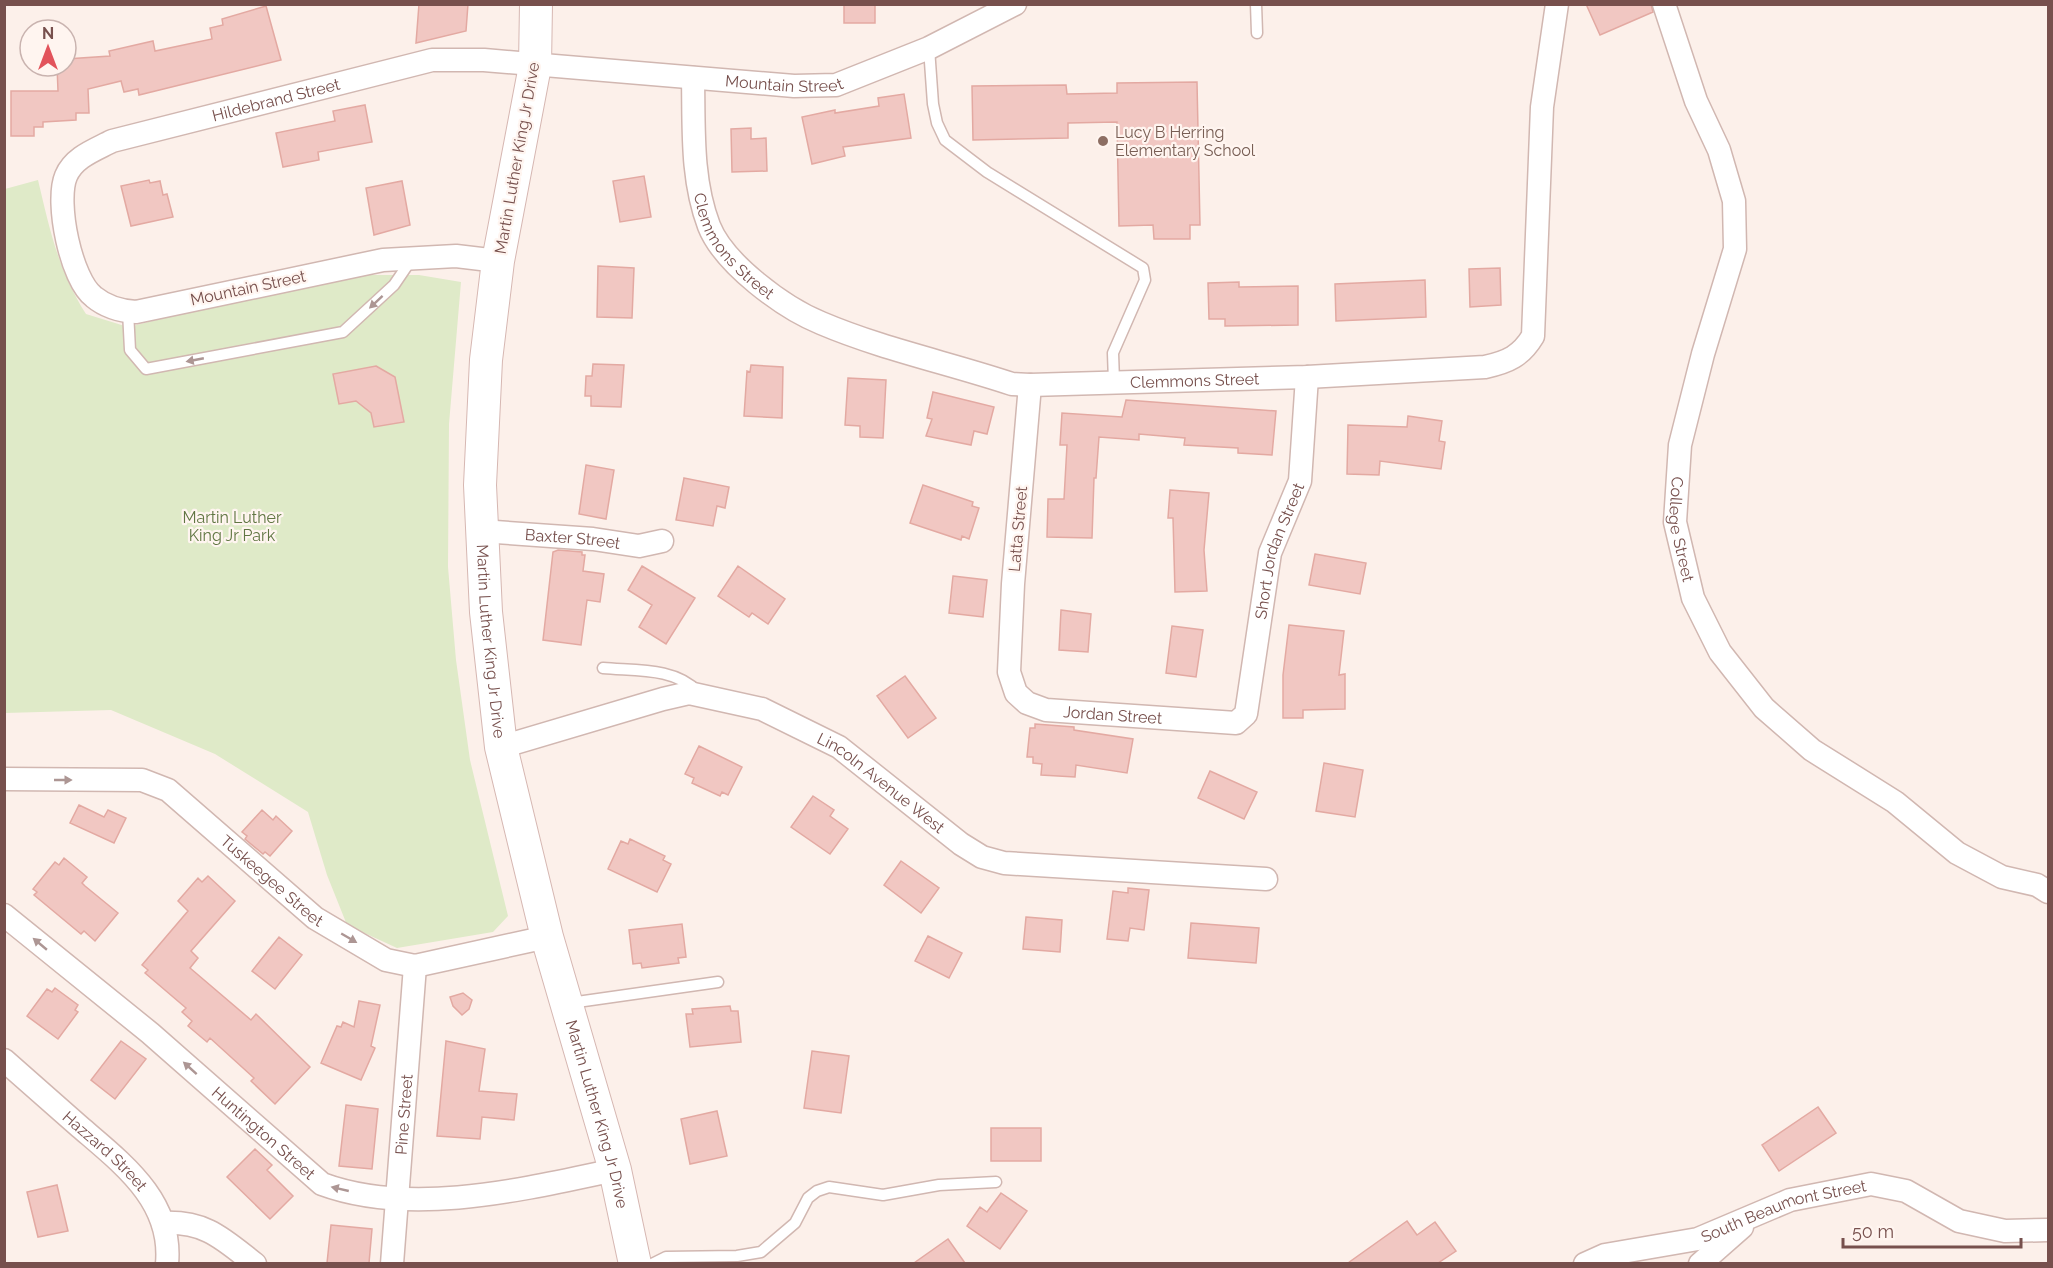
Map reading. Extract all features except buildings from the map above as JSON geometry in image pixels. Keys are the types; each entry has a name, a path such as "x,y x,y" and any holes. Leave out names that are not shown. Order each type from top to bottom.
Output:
{"main road":[{"name":"Martin Luther King Jr Drive","path":"536,4 535,66 498,261 486,360 480,485 486,612 501,747 547,938 615,1170 635,1263"}],"street":[{"name":"Mountain Street","path":"535,66 794,86 836,85 929,48 1015,4"},
{"name":"Clemmons Street","path":"693,78 694,154 699,195 710,229 728,255 752,278 776,298 820,323 1012,384 1307,377 1485,367 1506,363 1524,350 1533,336 1542,107 1557,4"},
{"name":"College Street","path":"1664,4 1696,101 1719,150 1734,201 1735,249 1703,354 1680,445 1675,522 1693,598 1720,652 1764,708 1812,750 1895,802 1957,853 2002,877 2037,885 2049,892"},
{"name":"Hildebrand Street","path":"63,212 66,176 81,157 112,141 432,60 484,60 535,66"},
{"name":"Mountain Street","path":"63,212 71,258 92,297 119,310 136,312 383,260 456,256 498,261"},
{"name":"Short Jordan Street","path":"1236,723 1246,714 1270,553 1300,482 1307,377"},
{"name":"Latta Street","path":"1009,672 1013,584 1030,385"},
{"name":"Baxter Street","path":"481,531 593,538 639,546 662,540"},
{"name":"Jordan Street","path":"1009,672 1016,693 1028,703 1046,710 1236,723"},
{"name":"Lincoln Avenue West","path":"501,747 689,693 762,709 839,747 962,844 982,857 1004,863 1266,879"},
{"name":"Tuskeegee Street","path":"4,779 142,780 168,790 315,918 386,960 415,966 547,938"},
{"name":"Huntington Street","path":"4,915 150,1033 322,1184 339,1190 398,1198 445,1198 532,1188 615,1170"},
{"name":"Pine Street","path":"392,1263 415,966"},
{"name":"Hazzard Street","path":"4,1060 135,1175 153,1201 163,1223 169,1248 167,1263"},
{"name":"South Beaumont Street","path":"1585,1263 1605,1255 1698,1239 1790,1200 1871,1184 1906,1191 1959,1221 2005,1231 2049,1230"},
{"path":"1700,1263 1758,1213"},
{"path":"163,1223 193,1224 211,1230 255,1263"}],"lane":[{"path":"1256,4 1257,33"},
{"path":"929,48 933,104 937,123 945,140 987,172 1143,268 1145,280 1113,353 1114,382"},
{"path":"128,311 130,350 146,369 344,332 394,285 413,257"},
{"path":"603,668 661,673 691,685 700,695"},
{"path":"567,1003 717,982"},
{"path":"652,1263 666,1257 737,1256 761,1252 795,1223 808,1198 817,1191 830,1187 883,1195 939,1185 996,1182"}],"green space":[{"name":"Martin Luther King Jr Park","path":"38,180 51,233 76,298 86,314 128,327 263,294 369,275 419,275 461,282 449,424 448,567 456,660 470,760 508,916 493,932 397,948 347,925 327,875 308,812 215,754 111,710 5,713 5,189"}],"place":[{"name":"Lucy B Herring Elementary School","path":"1103,141"}]}
